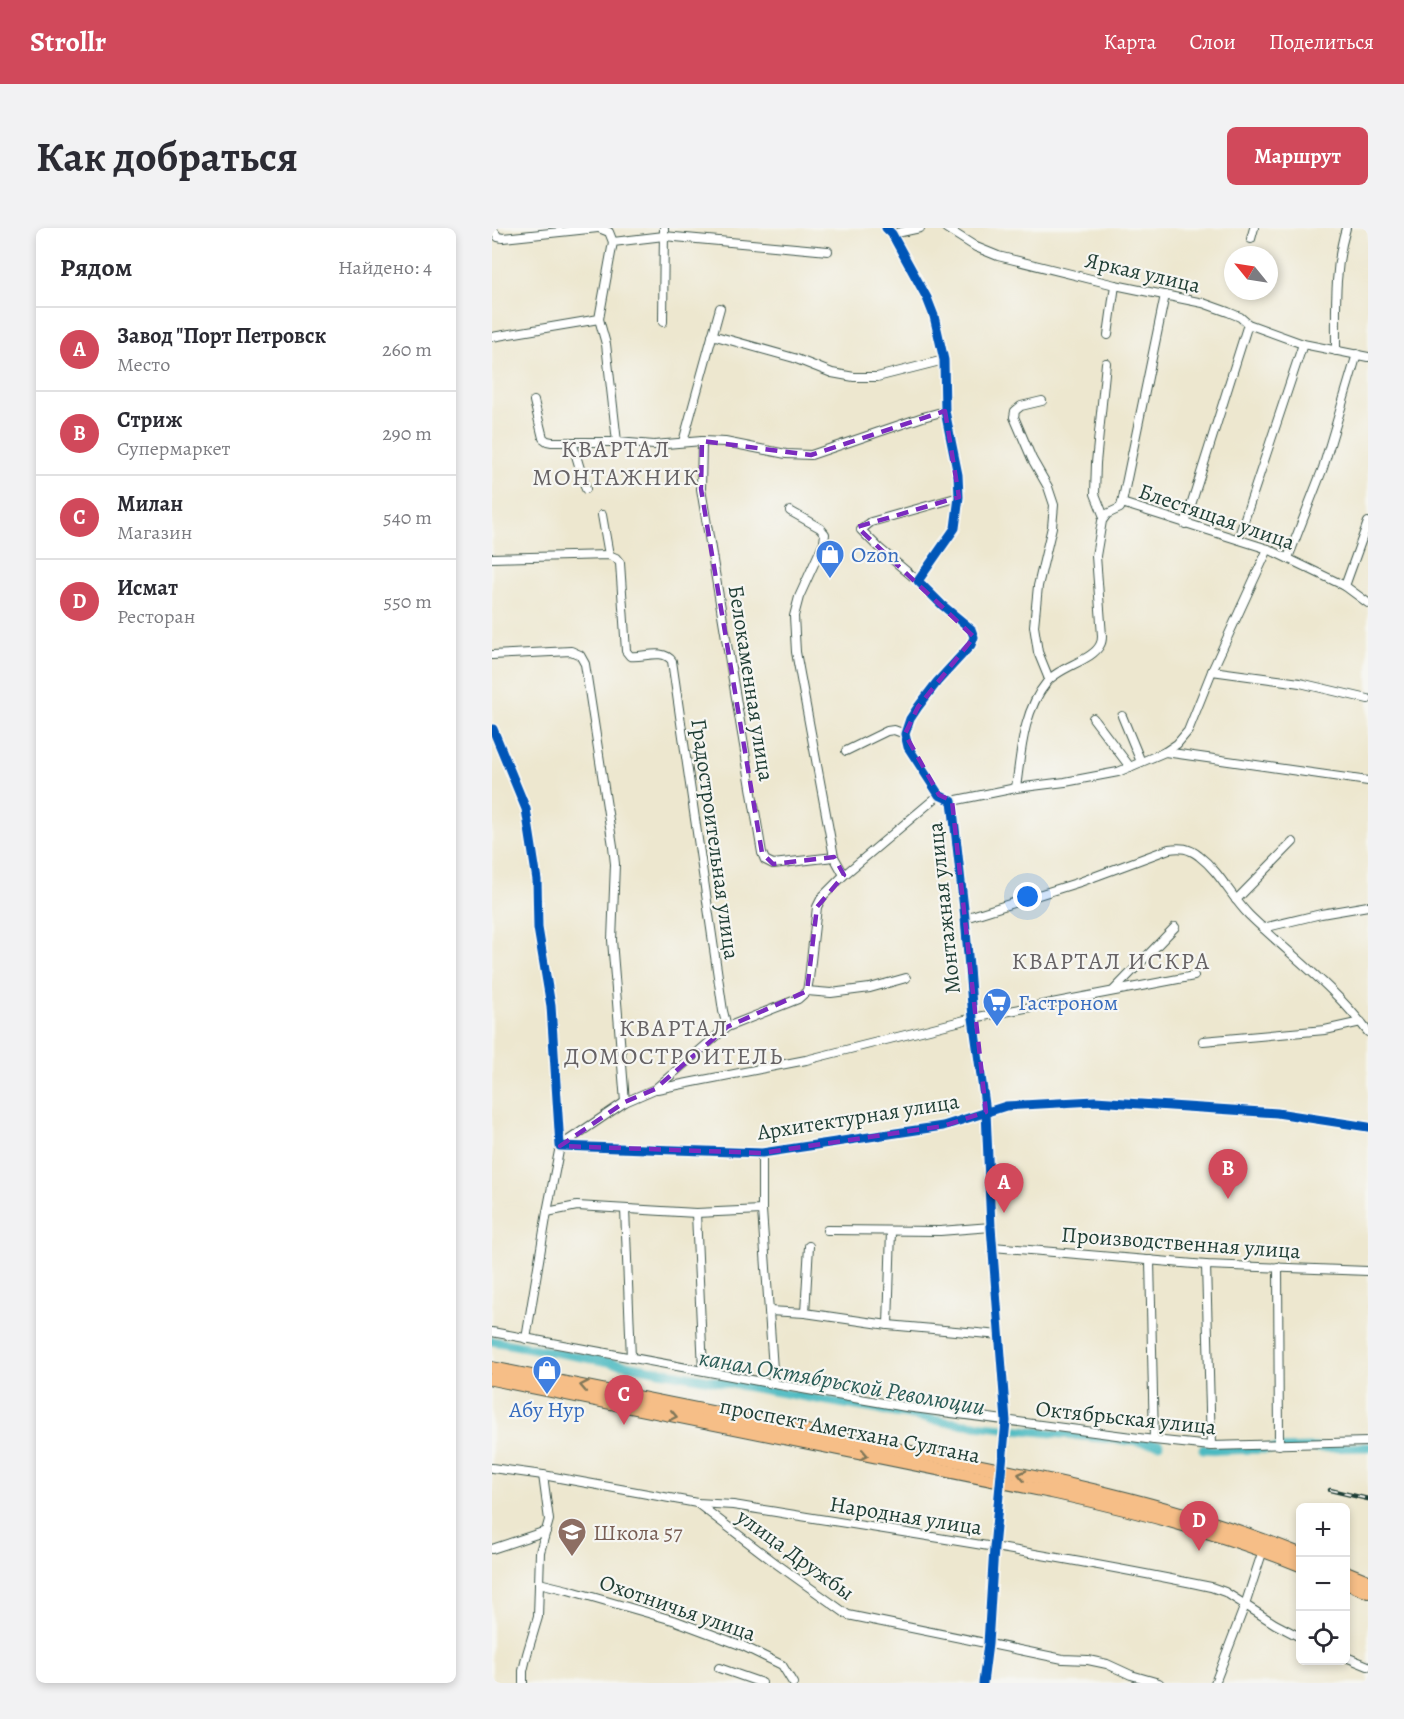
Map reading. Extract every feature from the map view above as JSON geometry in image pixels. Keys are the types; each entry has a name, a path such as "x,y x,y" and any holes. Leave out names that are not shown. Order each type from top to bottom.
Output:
{"main road":[{"path":"492,1368 1001,1476 1132,1499 1265,1545 1296,1553"},
{"name":"проспект Аметхана Султана","path":"492,1379 1001,1476"},
{"path":"1265,1545 1296,1563"},
{"path":"1350,1574 1368,1581"},
{"path":"1350,1585 1368,1592"}],"street":[{"path":"492,229 498,237 503,238 599,228 609,232 613,242 599,319 606,344 617,442"},
{"path":"918,581 955,528 959,497 958,475 945,411 944,360 934,316 927,298 889,231 920,228"},
{"name":"Яркая улица","path":"946,228 976,247 998,256 1115,285 1203,303 1240,317 1248,324 1303,344 1368,357"},
{"path":"1251,239 1254,228"},
{"path":"1336,351 1335,294 1347,228"},
{"path":"613,242 664,232 828,251"},
{"path":"663,322 664,232"},
{"path":"1108,335 1115,285"},
{"path":"1122,503 1165,295"},
{"path":"683,442 720,308"},
{"path":"492,337 599,319"},
{"path":"1185,524 1248,324"},
{"path":"712,335 794,358 832,373 854,377 877,377 944,360"},
{"path":"1238,539 1303,344"},
{"path":"1288,558 1323,468 1358,354"},
{"path":"1016,788 1027,721 1036,697 1049,679 1094,652 1100,645 1102,636 1096,556 1104,517 1095,494 1106,363"},
{"path":"534,401 543,438 552,442 617,442 654,445 702,441 725,442 786,454 811,455 945,411"},
{"path":"1042,401 1021,406 1015,411 1014,417 1032,459 1048,487 1054,505 1052,527 1038,586 1034,627 1038,652 1049,679"},
{"name":"Белокаменная улица","path":"702,441 701,489 762,853 765,860 773,864 834,857"},
{"path":"572,442 586,489"},
{"path":"846,751 887,732 894,730 905,734 910,719 918,707 937,681 970,645 974,637 971,629 861,530 871,522 959,497"},
{"name":"Блестящая улица","path":"1104,517 1120,508 1122,503 1238,539 1268,549 1345,586 1368,603"},
{"path":"790,511 820,528 825,534 824,542 794,616 796,652 834,857 844,875"},
{"path":"492,558 613,556 602,515"},
{"path":"1345,586 1368,522"},
{"path":"952,801 1118,772 1166,752 1177,744 1188,731 1212,671 1268,549"},
{"name":"Градостроительная улица","path":"613,556 620,563 626,651 630,656 636,657 664,654 672,661 727,1027"},
{"path":"492,655 571,651 580,655 585,664 614,855 612,940 625,1102"},
{"path":"1212,671 1314,686 1368,699"},
{"path":"1122,716 1141,762"},
{"path":"1093,718 1130,767"},
{"path":"493,729 526,808 537,880 538,928 551,1006 560,1146 526,1339"},
{"name":"Монтажная улица","path":"905,734 908,747 939,795 952,801 973,1018 986,1112 991,1227 1006,1425 983,1683"},
{"path":"1166,752 1368,781"},
{"path":"656,1089 727,1027 798,999 807,991 817,907 822,897 844,875 939,795"},
{"path":"1236,900 1293,842"},
{"path":"965,918 1080,882 1169,849 1179,847 1191,850 1212,867 1248,914 1314,973 1368,1032"},
{"path":"1263,928 1320,914 1368,906"},
{"path":"1114,990 1175,927"},
{"path":"560,1146 625,1102 656,1089 806,1060 973,1018 1194,976"},
{"path":"807,991 831,993 870,988 906,978"},
{"path":"1203,1041 1325,1030 1361,1022"},
{"name":"Архитектурная улица","path":"560,1146 762,1153 943,1126 1006,1106 1095,1101 1277,1113 1368,1127"},
{"path":"762,1153 762,1210 774,1384"},
{"path":"547,1212 577,1206 696,1213 762,1210"},
{"path":"626,1209 631,1358"},
{"path":"696,1213 704,1370"},
{"path":"827,1230 940,1231 991,1227"},
{"path":"888,1325 891,1231"},
{"path":"805,1313 809,1246"},
{"name":"Производственная улица","path":"993,1247 1206,1265 1368,1271"},
{"path":"1150,1260 1154,1440"},
{"path":"1206,1265 1211,1446"},
{"path":"1278,1267 1279,1444"},
{"path":"769,1311 1000,1335"},
{"name":"Октябрьская улица","path":"492,1332 1006,1425 1211,1446 1368,1442"},
{"name":"Народная улица","path":"492,1468 697,1503 733,1505 1121,1568 1225,1592 1296,1635"},
{"path":"523,1683 523,1671 538,1617 540,1552 549,1515 543,1475"},
{"name":"улица Дружбы","path":"697,1503 848,1615 1063,1659 1088,1660 1107,1664 1131,1675 1159,1683"},
{"path":"492,1549 546,1531"},
{"path":"1215,1683 1265,1545"},
{"name":"Охотничья улица","path":"539,1583 676,1621 742,1646 782,1665 793,1683"},
{"path":"1350,1658 1368,1666"},
{"name":"Охотничья улица","path":"719,1668 762,1683"}],"highlighted area":[{"path":"945,411 959,497 857,527 974,637 918,707 905,734 939,795 952,801 986,1112 943,1126 762,1153 560,1146 625,1102 655,1089 727,1027 807,991 817,907 844,875 834,857 773,864 762,853 701,489 702,441 811,455"}],"waterway":[{"name":"канал Октябрьской Революции","path":"492,1341 946,1422 1159,1444"},
{"name":"канал Октябрьской Революции","path":"1203,1449 1368,1447"}],"railway":[{"path":"1330,1490 1368,1499"}],"cycle path":[{"path":"886,228 892,234 927,298 934,316 944,360 945,411 958,475 959,497 955,528 918,581 971,629 974,637 971,645 937,682 918,707 910,719 905,734 908,747 939,795 952,801 973,1018 986,1112 991,1227 1006,1421 983,1683"},
{"path":"493,729 526,809 537,880 538,928 551,1006 560,1146 762,1153 943,1126 1006,1106 1095,1101 1277,1113 1368,1127"}],"place":[{"name":"Ozon","path":"830,580"},
{"name":"Гастроном","path":"997,1028"},
{"name":"Стриж","path":"1228,1199"},
{"name":"Завод \"Порт Петровск","path":"1004,1213"},
{"name":"Абу Нур","path":"547,1396"},
{"name":"Милан","path":"624,1425"},
{"name":"Исмат","path":"1199,1551"},
{"name":"Школа 57","path":"572,1558"}],"district":[{"name":"КВАРТАЛ МОНТАЖНИК","path":"616,463"},
{"name":"КВАРТАЛ ИСКРА","path":"1111,961"},
{"name":"КВАРТАЛ ДОМОСТРОИТЕЛЬ","path":"674,1042"}]}
